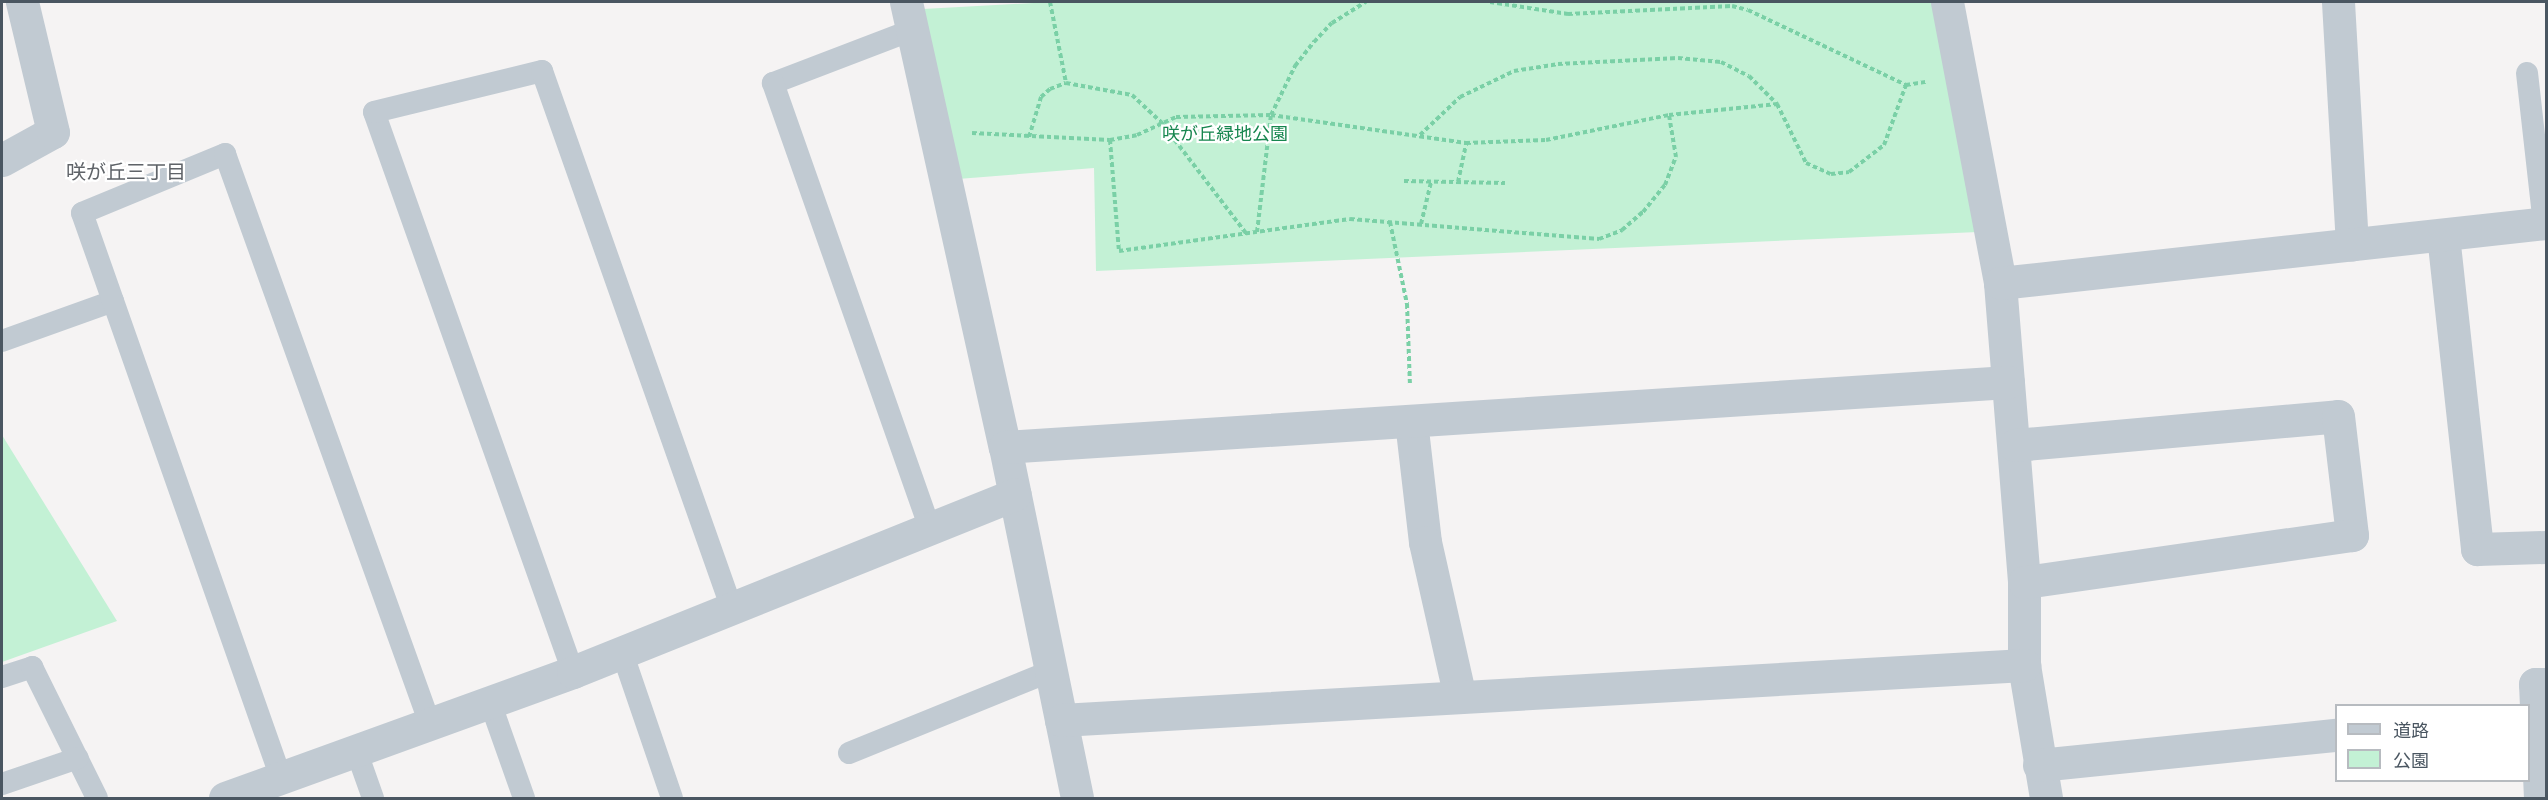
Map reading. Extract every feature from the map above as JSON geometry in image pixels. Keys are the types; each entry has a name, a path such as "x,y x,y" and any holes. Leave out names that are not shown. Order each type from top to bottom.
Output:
{"street":[{"path":"2,160 53,132 22,2"},
{"path":"1947,2 2000,283 2025,582 2024,665 2046,798"},
{"path":"2338,2 2352,245"},
{"path":"909,16 1005,447 1077,798"},
{"path":"2000,283 2545,224"},
{"path":"2443,235 2477,549 2547,547"},
{"path":"1005,447 2008,382"},
{"path":"2015,445 2338,416 2352,535 2025,582"},
{"path":"1411,421 1425,542 1460,697"},
{"path":"225,798 573,672 1015,494"},
{"path":"1061,720 2024,665"},
{"path":"2537,705 2540,798"},
{"path":"2039,765 2335,735"}],"lane":[{"path":"909,16 773,83 930,529"},
{"path":"573,672 374,112 542,71 732,609"},
{"path":"2527,73 2545,224"},
{"path":"281,778 82,213 225,154 429,724"},
{"path":"2,341 113,301"},
{"path":"622,652 672,798"},
{"path":"2,677 32,666 97,798"},
{"path":"849,753 1051,671"},
{"path":"490,702 524,798"},
{"path":"356,750 373,798"},
{"path":"2,784 78,759"}],"path":[{"path":"1050,2 1066,83"},
{"path":"1257,232 1271,115 1295,66 1314,42 1332,23 1366,2"},
{"path":"1490,2 1568,14 1591,10 1732,6 1748,10 1906,85 1960,72"},
{"path":"1420,136 1440,112 1480,84 1514,71 1558,64 1678,57 1721,62 1749,76 1777,104 1806,163 1831,174 1850,172 1884,146 1906,85"},
{"path":"1029,137 1041,97 1050,89 1066,83 1132,95 1161,122 1246,233"},
{"path":"935,130 1110,140 1137,135 1176,117 1271,115 1466,143 1546,140 1669,115 1777,104"},
{"path":"1110,140 1119,251 1350,219 1599,239 1622,230 1643,212 1665,185 1676,157 1669,115"},
{"path":"1458,182 1466,143"},
{"path":"1404,181 1504,183"},
{"path":"1421,224 1431,182"},
{"path":"1390,222 1407,304 1411,421"}],"green space":[{"name":"咲が丘緑地公園","path":"1051,2 1936,2 1978,232 1096,271 1094,168 958,179 923,9"},
{"path":"2,435 117,621 2,662"}],"district":[{"name":"咲が丘三丁目","path":"126,171"}]}
